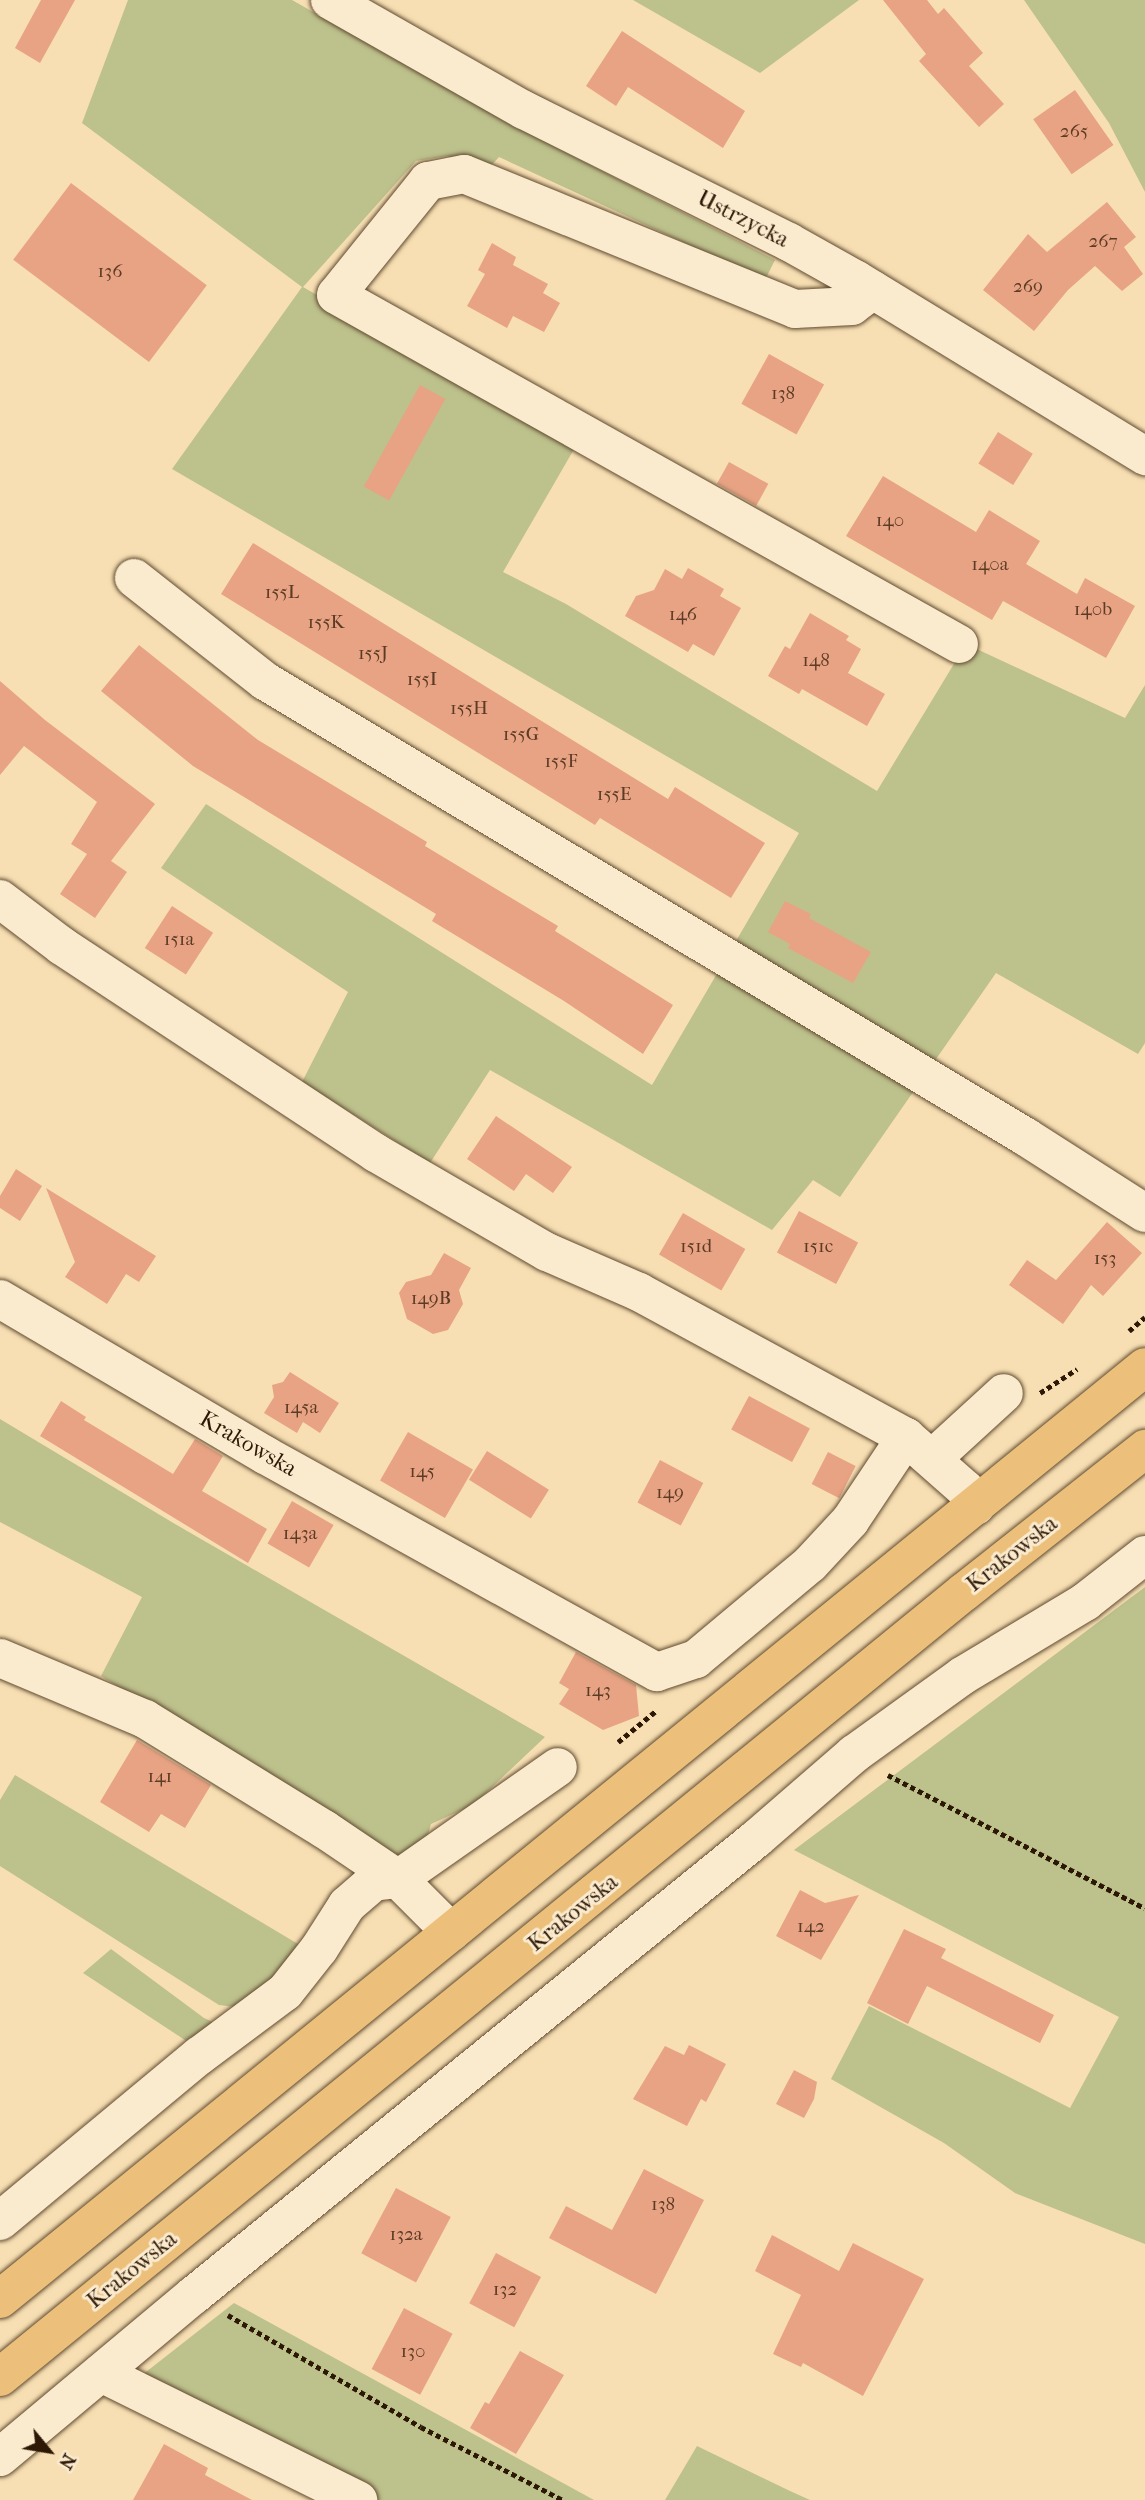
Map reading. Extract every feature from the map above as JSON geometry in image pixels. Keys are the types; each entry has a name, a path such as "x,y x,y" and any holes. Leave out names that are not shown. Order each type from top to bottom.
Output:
{"main road":[{"path":"0,2299 1145,1367"},
{"name":"Krakowska","path":"0,2377 964,1592 1145,1448"}],"street":[{"name":"Ustrzycka","path":"330,0 524,110 789,242 873,290 1145,456"},
{"path":"873,290 852,306 795,309 464,174 428,181 336,295 960,644"},
{"path":"134,578 265,681 1026,1137 1145,1213"},
{"path":"0,898 73,953 376,1153 547,1252 639,1292 919,1448 965,1489 976,1506"},
{"name":"Krakowska","path":"0,1299 265,1455 657,1672 696,1659 810,1564 919,1448 1001,1395"},
{"path":"0,2457 194,2295 756,1839 854,1754 962,1676 1085,1602 1145,1555"},
{"path":"0,1658 145,1719 324,1829 398,1879 451,1932"},
{"path":"8,2204 285,1992 319,1949 347,1905 373,1882 398,1879 558,1767"},
{"path":"101,2373 358,2500"}],"path":[{"path":"1121,1337 1145,1317"},
{"path":"1001,1395 1023,1405 1081,1367"},
{"path":"612,1747 671,1698 680,1664"},
{"path":"854,1754 882,1772 1145,1908"},
{"path":"194,2295 421,2427 563,2500"}],"green space":[{"path":"128,0 292,0 518,128 775,260 765,280 499,157 488,169 447,156 416,161 303,287 577,444 503,572 566,604 877,791 966,644 1125,718 1145,685 1145,1043 1138,1054 996,973 840,1197 813,1180 772,1230 490,1070 430,1163 302,1082 348,992 161,868 206,804 652,1085 799,833 172,469 302,287 82,123"},
{"path":"633,0 859,0 760,73"},
{"path":"1024,0 1145,0 1145,192 1109,123"},
{"path":"0,1419 175,1524 545,1737 473,1805 431,1824 427,1838 410,1853 391,1856 101,1676 142,1597 0,1522"},
{"path":"1145,1587 1145,2244 1015,2193 944,2143 831,2079 869,2006 1070,2108 1119,2017 794,1850"},
{"path":"15,1775 303,1947 243,2008 219,2005 0,1866 0,1800"},
{"path":"111,1949 204,2018 219,2025 194,2046 83,1973"},
{"path":"234,2303 594,2500 379,2500 137,2379"},
{"path":"697,2446 790,2491 810,2500 665,2500"}],"building":[{"path":"41,0 75,0 40,63 15,48"},
{"path":"883,0 927,0 938,14 944,8 983,53 969,66 1004,104 979,127 919,61 926,54"},
{"path":"622,31 745,111 723,148 628,87 616,106 586,86"},
{"path":"1075,90 1113,145 1072,174 1033,119"},
{"path":"71,183 207,285 149,362 13,260"},
{"path":"1107,202 1136,237 1124,247 1143,274 1122,291 1095,266 1068,290 1034,331 983,290 1028,234 1047,252"},
{"path":"492,243 516,257 513,265 548,284 543,293 560,303 544,332 513,316 507,328 467,306 485,274 478,270"},
{"path":"769,354 824,385 796,434 741,404"},
{"path":"420,385 445,399 389,501 364,486"},
{"path":"998,432 1033,454 1013,485 978,463"},
{"path":"729,462 768,484 756,506 717,484"},
{"path":"883,476 976,532 989,510 1040,541 1026,564 1077,594 1085,578 1135,606 1106,658 1003,601 992,620 846,536"},
{"path":"253,543 668,799 675,787 765,843 731,898 600,818 595,825 221,594"},
{"path":"688,568 724,589 720,596 741,608 714,656 693,644 688,652 625,616 636,596 654,590 665,569 682,579"},
{"path":"810,613 849,636 846,640 861,649 848,673 885,694 867,726 802,689 799,694 768,676 785,646 790,649"},
{"path":"139,645 258,740 427,842 425,846 558,926 555,931 673,1005 643,1054 564,1001 432,921 436,914 193,766 101,691"},
{"path":"0,681 45,720 155,804 111,861 127,872 95,918 60,894 87,854 71,844 97,802 24,746 0,775"},
{"path":"785,901 811,914 809,918 871,952 853,983 788,948 790,944 768,932"},
{"path":"172,906 213,933 186,975 145,948"},
{"path":"496,1116 572,1167 553,1193 526,1174 514,1191 467,1159"},
{"path":"16,1169 42,1186 20,1221 0,1208 0,1196"},
{"path":"46,1188 156,1256 139,1282 126,1274 107,1304 65,1277 75,1262"},
{"path":"799,1211 858,1242 836,1284 777,1252"},
{"path":"683,1213 745,1249 721,1291 659,1255"},
{"path":"1107,1222 1142,1253 1103,1296 1091,1285 1063,1324 1009,1285 1027,1260 1056,1280"},
{"path":"444,1253 471,1268 459,1290 463,1304 448,1330 433,1334 407,1319 399,1293 406,1282 431,1275"},
{"path":"290,1372 339,1403 320,1433 303,1422 297,1433 264,1413 274,1397 272,1385 283,1382"},
{"path":"749,1396 810,1428 792,1462 731,1430"},
{"path":"61,1401 86,1417 84,1420 173,1474 195,1439 223,1456 202,1491 267,1529 248,1563 40,1436"},
{"path":"408,1432 473,1470 445,1518 380,1480"},
{"path":"487,1451 549,1490 531,1519 469,1480"},
{"path":"828,1452 856,1466 839,1498 812,1484"},
{"path":"660,1460 703,1483 681,1525 637,1502"},
{"path":"292,1501 334,1525 309,1567 268,1543"},
{"path":"576,1652 636,1685 639,1716 603,1730 559,1704 569,1689 559,1683"},
{"path":"137,1740 211,1785 185,1828 161,1814 149,1832 100,1802"},
{"path":"800,1890 825,1903 859,1895 821,1960 776,1936"},
{"path":"904,1929 946,1949 941,1958 1054,2015 1040,2043 927,1986 908,2024 867,2003"},
{"path":"689,2045 726,2064 706,2102 701,2099 687,2126 633,2099 665,2046 684,2055"},
{"path":"794,2070 817,2082 814,2099 804,2118 776,2104"},
{"path":"644,2169 704,2200 656,2294 549,2238 566,2206 612,2230"},
{"path":"396,2188 451,2217 416,2282 361,2253"},
{"path":"772,2235 839,2271 853,2243 924,2279 863,2396 803,2363 801,2367 773,2354 801,2295 755,2271"},
{"path":"496,2253 541,2277 514,2327 469,2303"},
{"path":"404,2308 453,2334 420,2395 372,2369"},
{"path":"520,2351 564,2375 516,2454 470,2428 485,2402 489,2404"},
{"path":"164,2444 208,2468 205,2475 252,2500 133,2500"}]}
